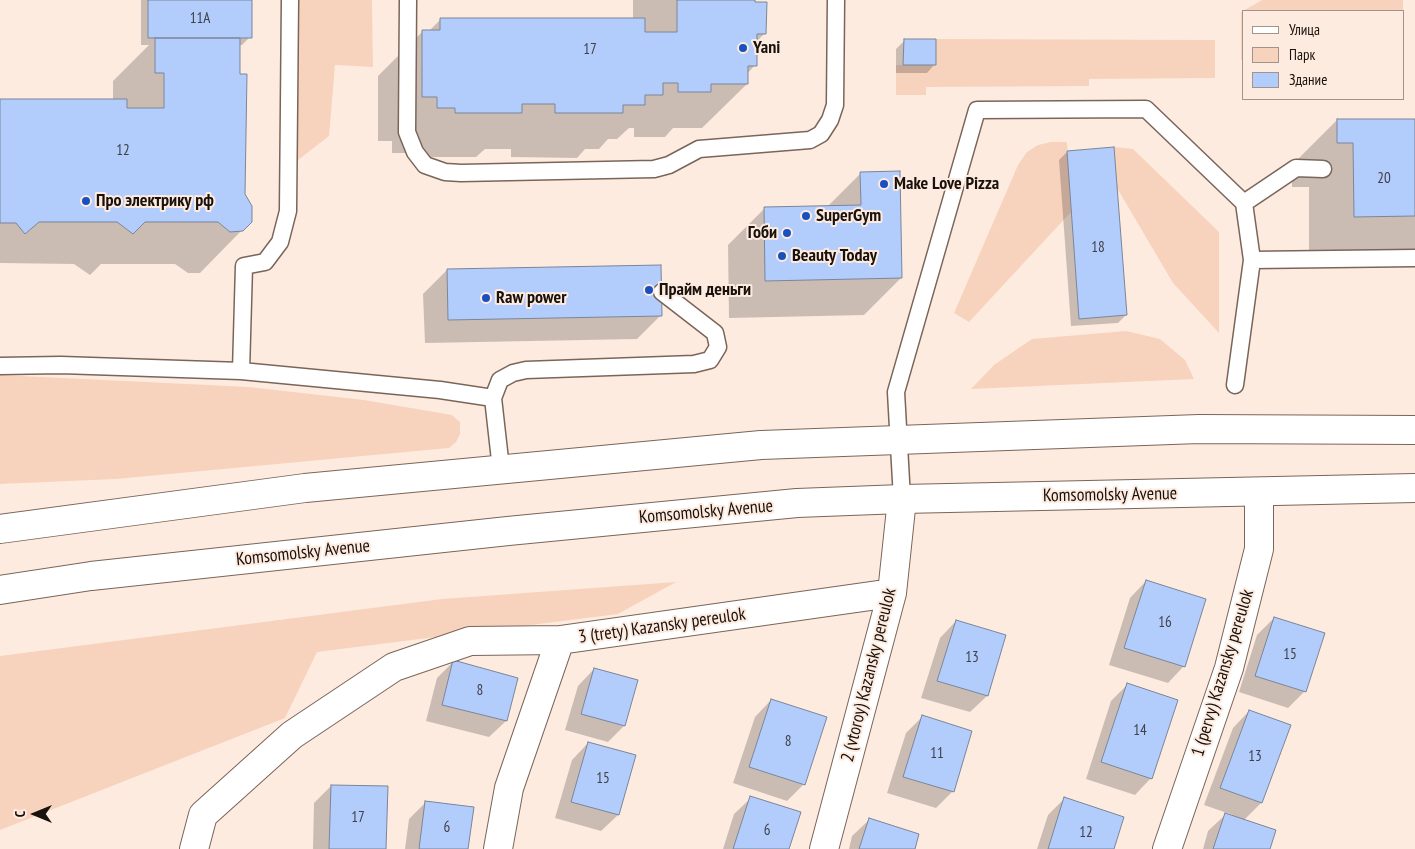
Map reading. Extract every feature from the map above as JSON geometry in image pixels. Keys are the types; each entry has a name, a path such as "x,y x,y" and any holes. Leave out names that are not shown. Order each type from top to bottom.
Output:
{"main road":[{"path":"0,529 305,488 761,445 1199,429 1415,430"},
{"name":"Komsomolsky Avenue","path":"0,590 91,576 508,531 797,503 1415,488"},
{"name":"1 (pervy) Kazansky pereulok","path":"1167,849 1231,659 1259,549 1259,492"},
{"name":"2 (vtoroy) Kazansky pereulok","path":"824,849 892,593 902,499"},
{"name":"3 (trety) Kazansky pereulok","path":"498,849 508,788 560,640 892,593"},
{"path":"194,849 203,815 292,735 394,667 470,641 560,640"}],"lane":[{"path":"241,371 244,266 265,262 280,242 288,211 290,0"},
{"path":"408,0 407,132 415,152 425,165 446,172 461,173 654,169 669,165 700,150 810,140 822,134 830,120 835,105 836,0"},
{"path":"902,499 896,392 976,110 1146,109 1244,203 1252,260 1235,385"},
{"path":"1244,203 1296,168 1323,169"},
{"path":"1252,260 1415,258"},
{"path":"501,469 493,398 500,380 513,372 694,364 710,360 718,347 715,333 662,292"},
{"path":"0,366 61,365 241,371 440,390 493,398"}],"green space":[{"path":"298,0 372,0 373,67 335,65 329,136 298,160"},
{"path":"1262,0 1403,0 1403,10 1244,10"},
{"path":"1242,11 1242,61 1241,60"},
{"path":"936,39 1215,40 1215,78 1089,79 1089,86 926,87 926,95 896,95 896,65 936,65"},
{"path":"1051,142 1067,142 1071,212 969,322 954,313 1018,165 1027,152 1038,145"},
{"path":"1114,147 1133,149 1219,232 1219,333 1173,283 1117,188"},
{"path":"1126,331 1160,339 1185,360 1194,379 971,389 994,365 1032,339"},
{"path":"0,375 249,387 364,400 452,415 460,422 460,434 456,442 449,448 116,479 0,484"},
{"path":"676,582 618,614 317,652 285,718 0,830 0,656 442,599"}],"building":[{"path":"148,0 252,0 252,38 148,38"},
{"path":"677,0 755,0 755,2 767,2 766,34 757,34 757,66 748,66 748,84 711,84 711,92 678,92 678,83 663,83 663,95 645,95 645,105 623,105 623,113 555,113 555,104 522,104 522,113 455,113 455,108 437,108 437,97 422,97 422,30 440,30 440,18 645,18 645,32 677,32"},
{"path":"155,38 240,38 240,74 247,74 245,194 252,206 252,222 243,231 230,232 218,222 145,222 133,234 117,222 39,222 25,234 16,223 0,223 0,99 127,99 127,108 164,108 164,73 155,73"},
{"path":"904,39 936,39 936,65 903,65"},
{"path":"1337,119 1415,119 1415,216 1354,217 1353,143 1337,143"},
{"path":"1114,147 1127,315 1079,319 1067,151"},
{"path":"900,171 902,278 765,281 764,207 861,205 860,172"},
{"path":"661,265 662,316 448,320 447,269"},
{"path":"1146,580 1206,599 1185,667 1124,648"},
{"path":"1274,617 1325,633 1306,692 1255,676"},
{"path":"956,620 1006,635 988,696 937,681"},
{"path":"453,660 518,678 507,721 442,705"},
{"path":"594,668 638,680 625,726 581,714"},
{"path":"1127,683 1178,700 1152,779 1101,762"},
{"path":"771,699 827,717 805,785 749,767"},
{"path":"1249,710 1291,725 1262,803 1220,788"},
{"path":"922,715 972,731 954,792 903,777"},
{"path":"588,742 636,755 619,815 571,802"},
{"path":"331,785 388,786 386,849 329,849"},
{"path":"750,796 801,812 789,849 733,849"},
{"path":"1064,797 1124,817 1114,849 1048,849"},
{"path":"425,801 474,807 468,849 419,849"},
{"path":"1225,813 1276,830 1270,849 1213,849"},
{"path":"869,818 919,834 915,849 859,849"}],"place":[{"name":"Yani","path":"743,48"},
{"name":"Make Love Pizza","path":"884,184"},
{"name":"Про электрику рф","path":"86,201"},
{"name":"SuperGym","path":"806,216"},
{"name":"Гоби","path":"787,233"},
{"name":"Beauty Today","path":"782,256"},
{"name":"Прайм деньги","path":"649,290"},
{"name":"Raw power","path":"486,298"}]}
